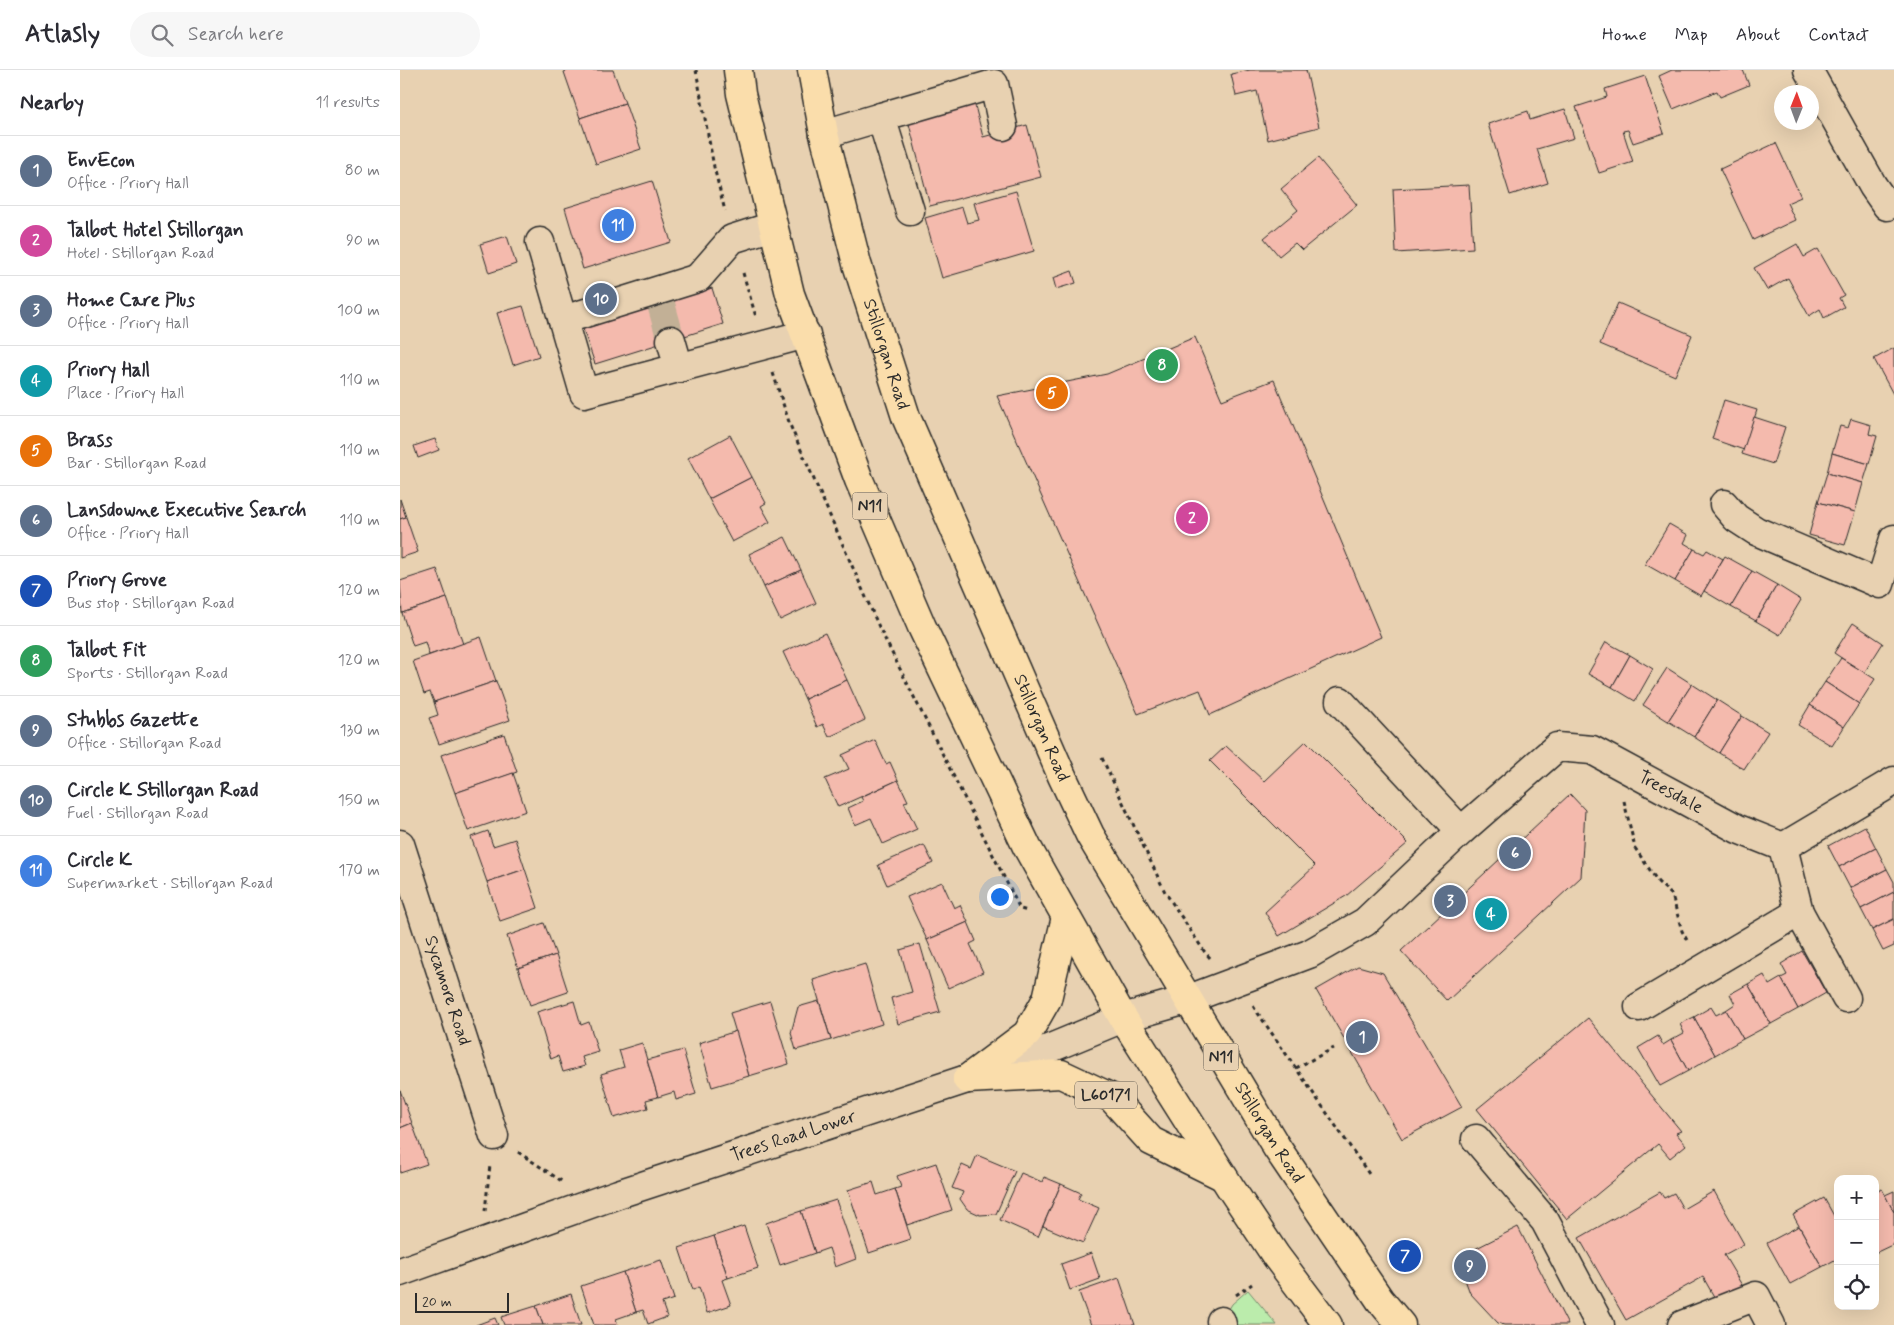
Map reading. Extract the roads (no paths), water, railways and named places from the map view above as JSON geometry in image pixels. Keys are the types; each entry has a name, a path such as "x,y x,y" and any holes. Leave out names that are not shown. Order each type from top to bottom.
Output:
{"highway":[{"name":"N11","path":"738,70 742,94 790,294 859,480 922,628 1027,847 1123,1018 1222,1176 1276,1256 1328,1325"},
{"name":"Stillorgan Road","path":"812,70 824,134 857,264 906,417 1010,660 1090,836 1186,1000 1277,1148 1380,1300 1401,1325"},
{"path":"967,1079 1027,1034 1047,999 1066,917"},
{"name":"L60171","path":"967,1079 1062,1074 1112,1098 1151,1140 1222,1176"}],"street":[{"path":"1808,70 1873,186 1888,206"},
{"path":"824,134 994,84 1004,126"},
{"path":"881,117 910,211"},
{"path":"563,320 659,298 698,278 732,239 774,226"},
{"path":"540,242 584,392 806,334"},
{"path":"671,340 679,368"},
{"path":"1724,504 1736,518 1756,531 1887,591 1894,538"},
{"path":"1340,701 1460,831"},
{"name":"Trees Road Lower","path":"400,1272 594,1203 967,1079 1041,1052 1123,1018 1186,1000 1309,954 1365,922 1460,831 1556,747"},
{"name":"Treesdale","path":"1556,747 1592,750 1738,829 1783,847"},
{"path":"1846,998 1799,912 1783,847 1894,781"},
{"name":"Sycamore Road","path":"400,844 494,1136"},
{"path":"1639,1008 1799,912"},
{"path":"1476,1139 1545,1221 1600,1325"},
{"path":"1682,1325 1756,1296 1771,1325"}],"tunnel":[{"path":"661,304 671,340"}],"place":[{"name":"Circle K","path":"618,225"},
{"name":"Circle K Stillorgan Road","path":"601,299"},
{"name":"Talbot Fit","path":"1162,365"},
{"name":"Brass","path":"1052,393"},
{"name":"Talbot Hotel Stillorgan","path":"1192,518"},
{"name":"Lansdowne Executive Search","path":"1515,853"},
{"name":"Home Care Plus","path":"1450,901"},
{"name":"Priory Hall","path":"1491,914"},
{"name":"EnvEcon","path":"1362,1037"},
{"name":"Priory Grove","path":"1405,1256"},
{"name":"Stubbs Gazette","path":"1470,1266"}]}
